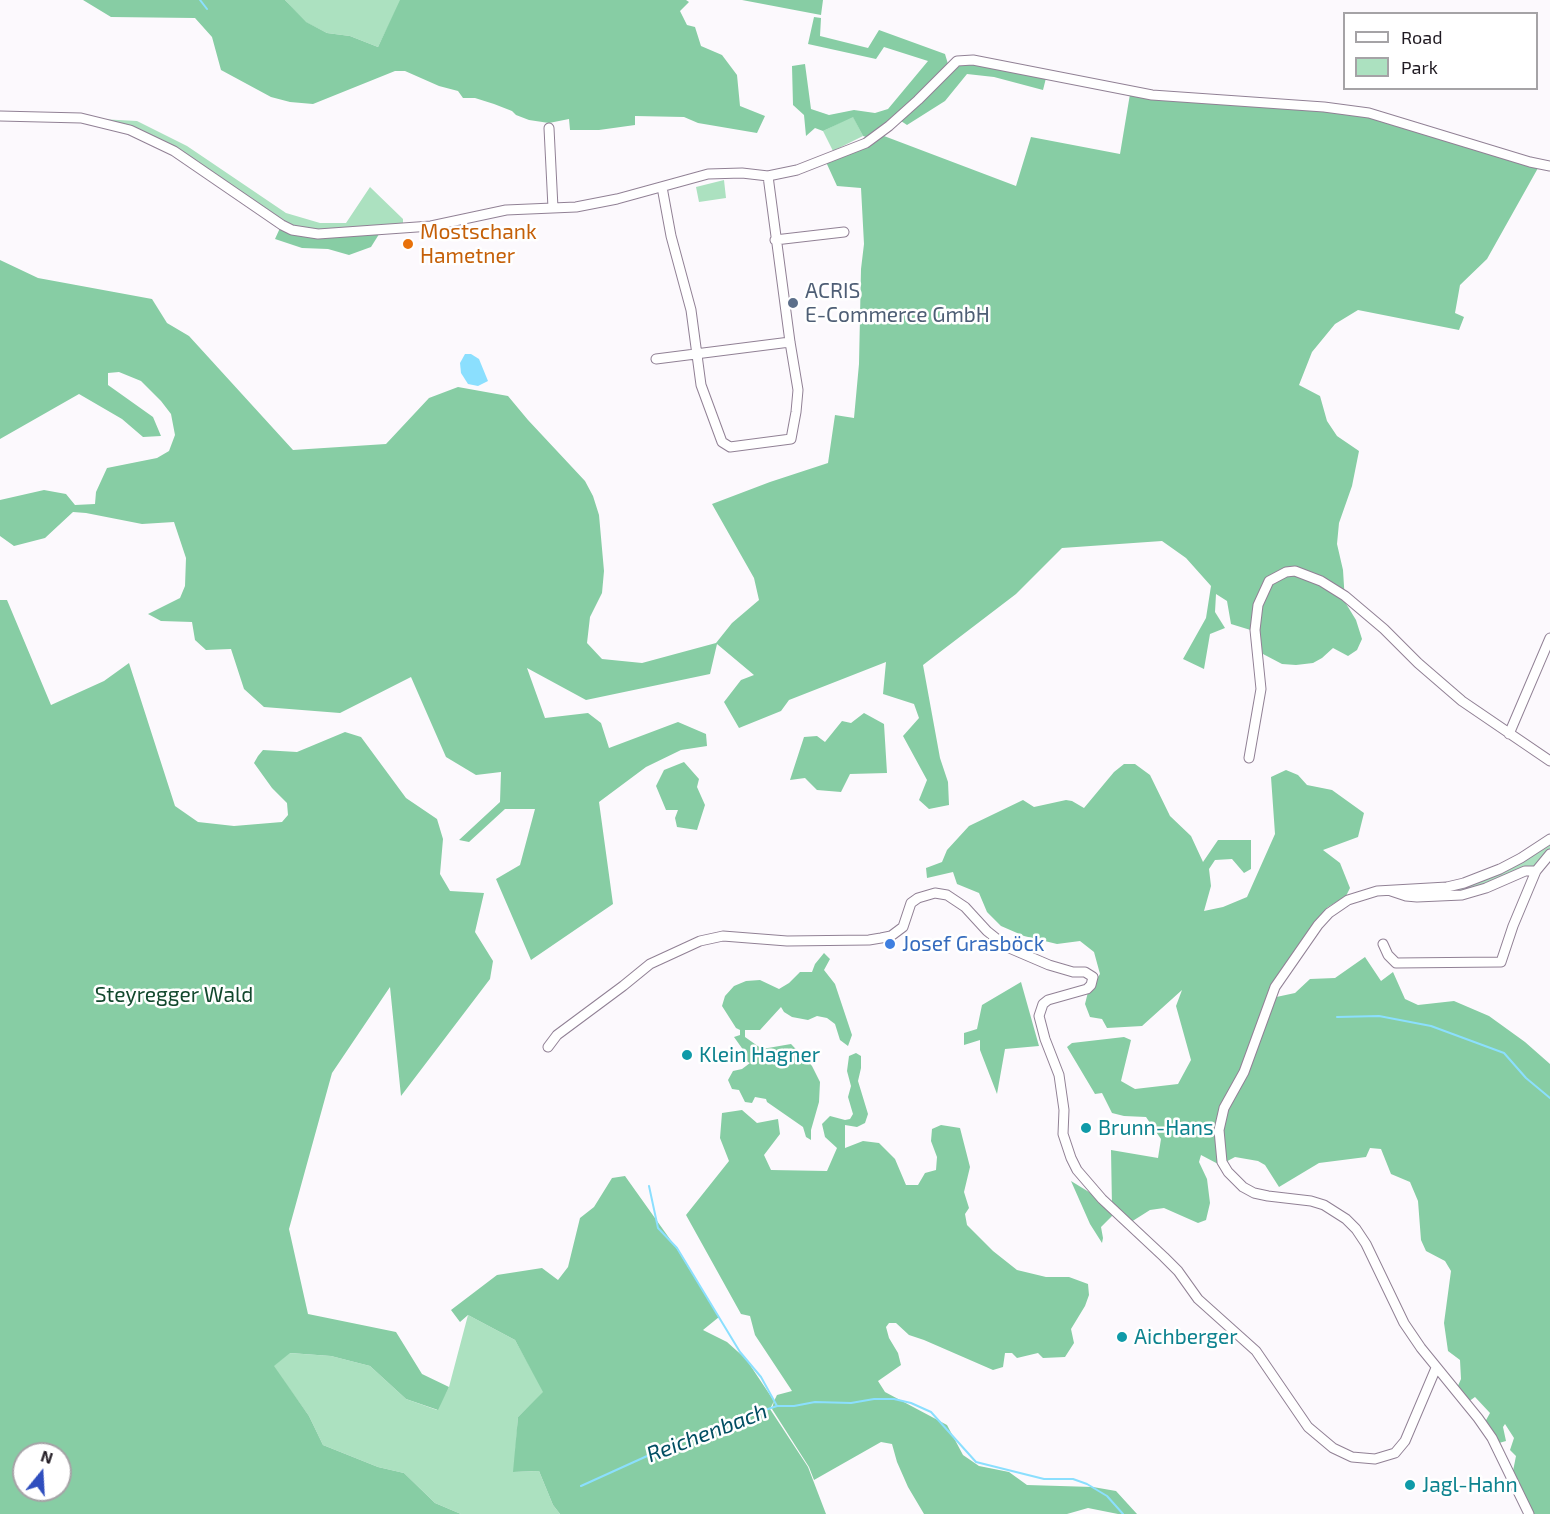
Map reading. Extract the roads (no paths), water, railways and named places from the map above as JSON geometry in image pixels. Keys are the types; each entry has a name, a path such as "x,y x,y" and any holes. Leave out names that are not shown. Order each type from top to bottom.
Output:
{"street":[{"path":"0,116 81,118 145,135 174,151 282,225 306,233 414,228 506,210 598,203 708,174 742,173 768,176 797,170 866,142 889,126 957,61 973,60 1181,99 1324,106 1369,113 1550,166"},
{"path":"549,128 553,208"},
{"path":"662,187 671,236 692,310 701,385 722,442 730,447 791,440 798,393 775,240 768,176"},
{"path":"775,240 844,232"},
{"path":"656,359 790,342"},
{"path":"1249,758 1261,689 1255,630 1258,605 1269,581 1286,572 1294,571 1306,574 1345,597 1384,629 1442,684 1509,734 1550,760"},
{"path":"1509,734 1550,638"},
{"path":"1529,1514 1492,1438 1436,1368 1404,1323 1366,1244 1346,1219 1324,1205 1311,1201 1268,1196 1249,1190 1235,1180 1222,1162 1220,1130 1224,1108 1244,1072 1268,1003 1282,974 1329,913 1348,900 1365,894 1464,883 1521,858 1550,840"},
{"path":"1383,944 1388,955 1396,963 1501,962 1536,871 1550,854"},
{"path":"1389,890 1406,896 1455,896 1486,888 1525,871 1536,871"},
{"path":"548,1047 557,1035 644,968 700,941 723,936 787,941 881,938 891,936 903,927 911,903 918,898 934,893 947,895 965,908 987,931 1007,947 1049,965 1073,972 1086,972 1093,977 1087,989 1048,1000 1043,1004 1039,1016 1059,1075 1064,1110 1063,1134 1071,1158 1077,1170 1102,1199 1178,1271 1198,1299 1256,1351 1308,1427 1333,1448 1352,1457 1375,1459 1395,1453 1405,1441 1436,1368"}],"water":[{"path":"465,354 471,354 479,359 488,381 478,386 468,384 461,373 460,363"}],"waterway":[{"path":"200,0 207,9"},
{"path":"1337,1017 1379,1016 1431,1026 1504,1053 1526,1078 1550,1098"},
{"path":"649,1186 658,1228 677,1248 740,1352 761,1377 777,1406"},
{"name":"Reichenbach","path":"581,1486 700,1432 777,1406 894,1399 911,1403 931,1412 976,1462 1044,1479 1073,1479 1107,1496 1123,1514"}],"place":[{"name":"Mostschank Hametner","path":"408,244"},
{"name":"ACRIS E-Commerce GmbH","path":"793,303"},
{"name":"Josef Grasböck","path":"890,944"},
{"name":"Klein Hagner","path":"687,1055"},
{"name":"Brunn-Hans","path":"1086,1128"},
{"name":"Aichberger","path":"1122,1337"},
{"name":"Jagl-Hahn","path":"1410,1485"}],"park label":[{"name":"Steyregger Wald","path":"174,995"}]}
